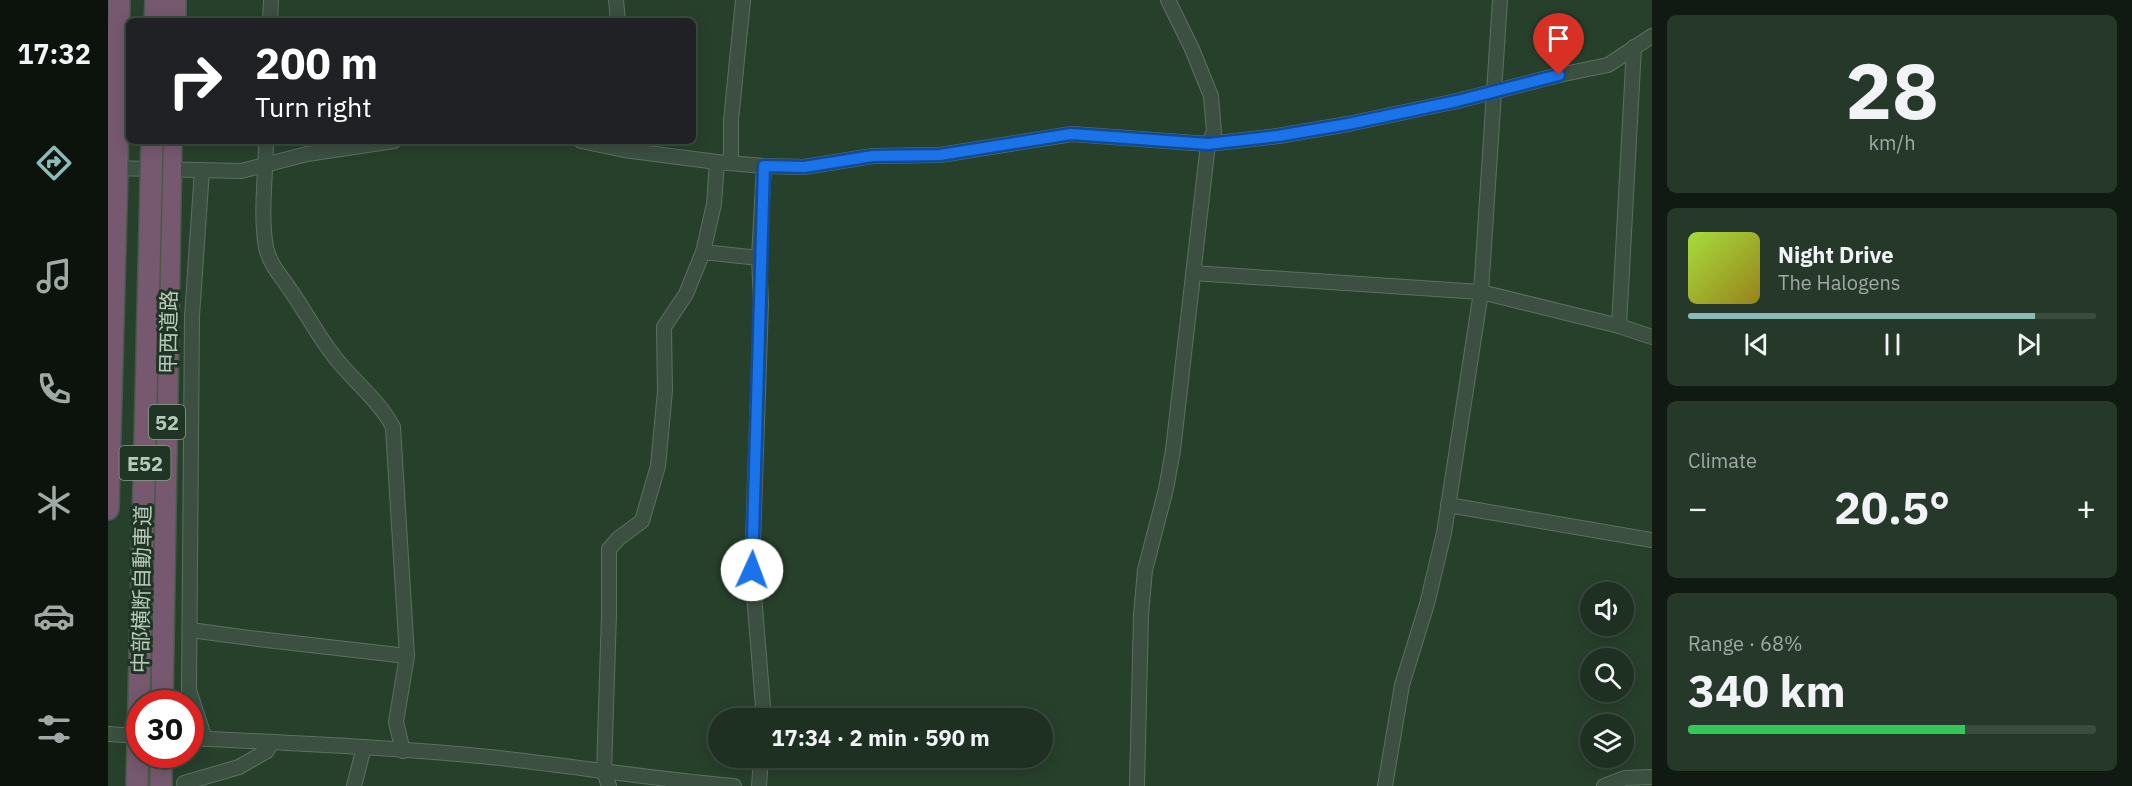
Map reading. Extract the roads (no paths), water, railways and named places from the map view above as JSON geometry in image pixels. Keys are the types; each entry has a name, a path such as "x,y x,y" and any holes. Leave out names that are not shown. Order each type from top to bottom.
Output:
{"highway":[{"path":"108,508 112,169 119,0"},
{"path":"155,18 156,0"},
{"path":"166,0 166,18"},
{"path":"175,0 175,18"},
{"name":"中部横断自動車道","path":"137,786 152,144"},
{"name":"中部横断自動車道","path":"150,690 163,144"},
{"name":"甲西道路","path":"162,690 171,144"},
{"path":"148,768 148,786"},
{"path":"161,768 161,786"}],"street":[{"path":"270,18 271,0"},
{"path":"616,0 618,18"},
{"path":"609,786 604,772 609,549 619,538 642,521 658,466 664,391 664,327 686,294 703,252 732,120 743,0"},
{"path":"1137,786 1141,615 1145,570 1166,489 1173,450 1208,144 1214,132 1211,96 1192,49 1168,0"},
{"path":"1385,786 1402,685 1427,604 1448,505 1480,292 1500,0"},
{"path":"607,144 724,162 804,167 873,156 940,155 1071,134 1208,144 1278,136 1348,124 1608,65 1652,36"},
{"path":"1619,326 1634,47"},
{"path":"266,144 264,233 274,268 322,342 386,415 393,427 407,656 396,722 403,751"},
{"path":"112,169 242,171 307,154 374,144"},
{"path":"764,166 759,258 761,303 752,570 764,708"},
{"path":"189,690 192,316 202,170"},
{"path":"703,252 759,258"},
{"path":"1193,273 1480,292 1619,326 1652,337"},
{"path":"1448,505 1652,540"},
{"path":"190,630 407,656"},
{"path":"108,734 126,735"},
{"path":"204,738 364,747 489,757 734,786"},
{"path":"184,783 239,767 267,751 272,742"},
{"path":"354,786 364,747"},
{"path":"759,786 760,768"},
{"path":"1604,786 1625,778 1652,777"}]}
